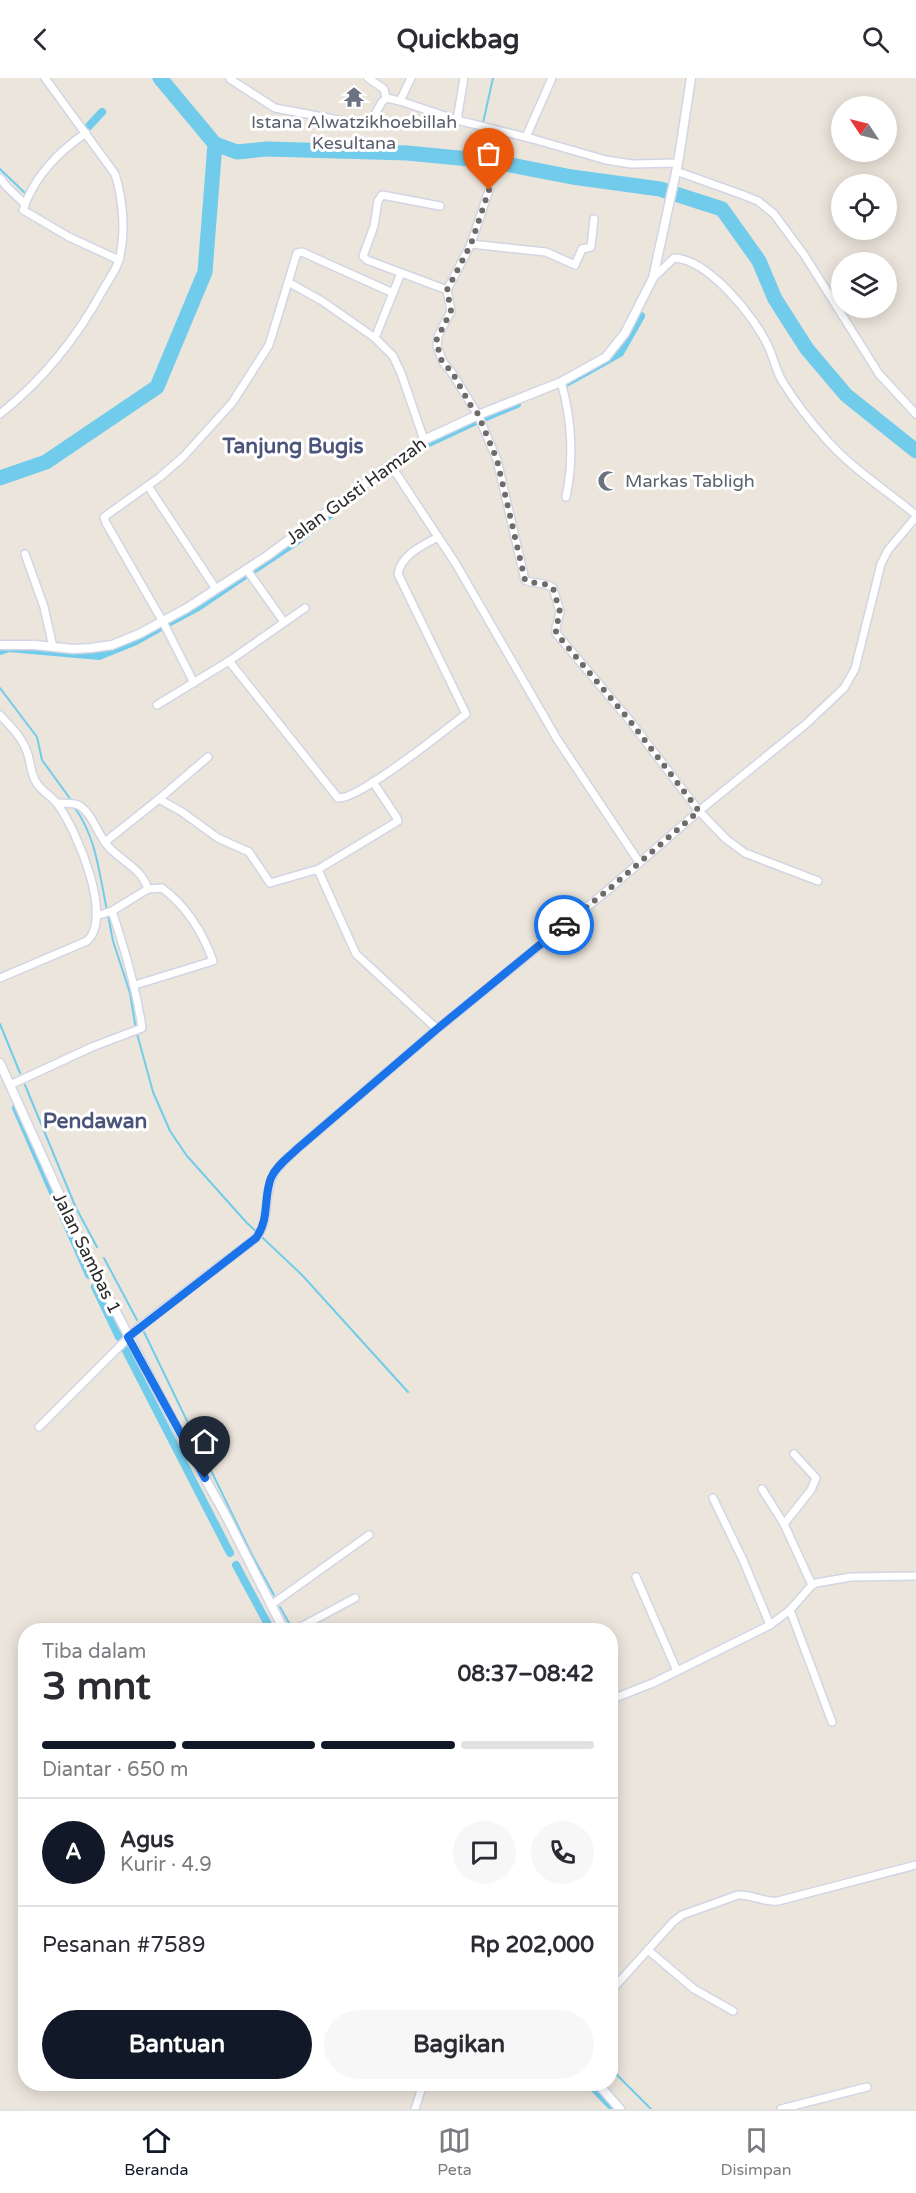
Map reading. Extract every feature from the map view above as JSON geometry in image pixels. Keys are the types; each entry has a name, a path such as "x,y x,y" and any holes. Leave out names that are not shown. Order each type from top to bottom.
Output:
{"street":[{"path":"0,414 20,398 57,359 89,314 119,260 122,219 115,174 45,78"},
{"path":"231,78 230,80 253,96 275,108 360,124 370,123 386,98"},
{"path":"368,78 384,89 386,98"},
{"path":"400,101 411,78"},
{"path":"457,120 465,78"},
{"path":"526,137 552,78"},
{"name":"Jalan Gusti Hamzah","path":"0,645 91,648 112,645 139,634 163,622 247,570 424,440 478,414 561,382 595,364 617,345 653,278 676,170 690,78"},
{"path":"386,98 476,126 526,137 593,157 676,170 758,201 774,214 810,264 879,374 916,414"},
{"path":"86,133 62,151 36,183 23,210 119,260"},
{"path":"0,178 7,188 25,204"},
{"path":"489,190 471,244 447,290 451,311 438,336 437,346 442,362 452,372 478,414 501,471 525,580 532,583 543,583 553,588 560,612 556,633 630,721 699,811 726,839 745,853 818,881"},
{"path":"440,206 385,195 380,196 374,226 363,256 367,260 447,290"},
{"path":"471,244 546,252 575,265 582,249 591,247 594,219"},
{"path":"194,682 163,622 104,520 106,515 176,463 232,403 261,361 272,337 296,255 302,252 393,293"},
{"path":"39,1427 128,1337 259,1235 264,1225 271,1179 280,1165 437,1029 608,890 699,811 806,724 849,682 855,669 881,564 888,550 916,516 825,439 783,383 768,346 739,303 706,270 678,258 670,259 653,278"},
{"path":"375,338 401,273"},
{"path":"288,282 322,301 375,338 393,356 424,440"},
{"path":"561,382 571,432 569,483 566,497"},
{"path":"390,464 438,537 557,738 639,862"},
{"path":"148,486 216,589"},
{"path":"229,661 338,798 347,797 373,782 466,714 399,574 401,564 410,555 438,537"},
{"path":"25,554 44,607 53,646"},
{"path":"247,570 284,622"},
{"path":"157,705 229,661 305,608"},
{"path":"0,715 20,737 28,753 31,772 36,783 61,804 86,862 98,915 87,942 0,978"},
{"path":"105,842 208,757"},
{"path":"159,799 218,838 249,852 270,883 317,870 398,821 373,782"},
{"path":"61,804 75,804 86,810 105,842 138,872 148,889"},
{"path":"317,870 356,954 437,1029"},
{"path":"98,915 110,911 148,889 162,888 182,908 202,935 213,961 135,985"},
{"path":"10,1085 142,1028 135,985 110,911"},
{"name":"Jalan Sambas 1","path":"0,1063 73,1229 280,1623"},
{"path":"783,1524 811,1490 816,1478 794,1454"},
{"path":"762,1489 783,1524 812,1585"},
{"path":"713,1498 743,1560 770,1625"},
{"path":"271,1605 369,1535"},
{"path":"618,1697 677,1671 770,1625 790,1610 812,1585 821,1581 851,1577 916,1576"},
{"path":"636,1577 677,1671"},
{"path":"309,1623 355,1598"},
{"path":"790,1610 832,1722"},
{"path":"618,1983 682,1915 742,1894 765,1901 778,1901 916,1865"},
{"path":"648,1950 694,1989 734,2011"},
{"path":"781,2109 867,2087"},
{"path":"415,2109 421,2091"},
{"path":"604,2091 620,2109"}],"waterway":[{"path":"0,478 46,462 157,387 205,272 215,144 160,78"},
{"path":"475,159 493,78"},
{"path":"89,126 102,112"},
{"path":"215,144 237,152 267,149 407,153 490,161 572,177 660,189 722,209 759,261 775,299 807,349 846,395 916,451"},
{"path":"0,169 26,194"},
{"path":"568,382 620,353 641,316"},
{"path":"486,417 517,404"},
{"path":"414,450 474,422"},
{"path":"255,569 297,541 337,509"},
{"path":"170,622 198,607 244,576"},
{"path":"0,651 9,648 99,656 136,641 159,628"},
{"path":"0,688 37,737 42,760 71,800"},
{"path":"75,808 93,844 107,910"},
{"path":"108,915 113,941 130,993 136,1030 153,1092 170,1131 187,1156 246,1222 302,1275 408,1392"},
{"path":"0,1024 20,1073"},
{"path":"25,1085 76,1208 97,1247"},
{"path":"16,1108 89,1275"},
{"path":"104,1258 137,1320"},
{"path":"95,1287 119,1337"},
{"path":"144,1332 252,1555 274,1595"},
{"path":"125,1349 230,1553"},
{"path":"236,1565 267,1623"},
{"path":"280,1607 289,1623"},
{"path":"618,2076 651,2109"},
{"path":"597,2091 614,2109"}],"way so far":[{"path":"489,190 471,244 447,290 446,296 451,311 436,341 442,362 452,372 478,414 497,460 525,580 532,583 543,583 553,588 560,612 556,633 630,721 699,811 564,925"}],"place":[{"name":"Istana Alwatzikhoebillah Kesultana","path":"354,97"},
{"name":"Markas Tabligh","path":"608,481"}],"district":[{"name":"Tanjung Bugis","path":"293,446"},
{"name":"Pendawan","path":"95,1121"}],"route":[{"path":"205,1478 128,1337 256,1238 264,1225 271,1179 280,1165 437,1029 564,925"}]}
